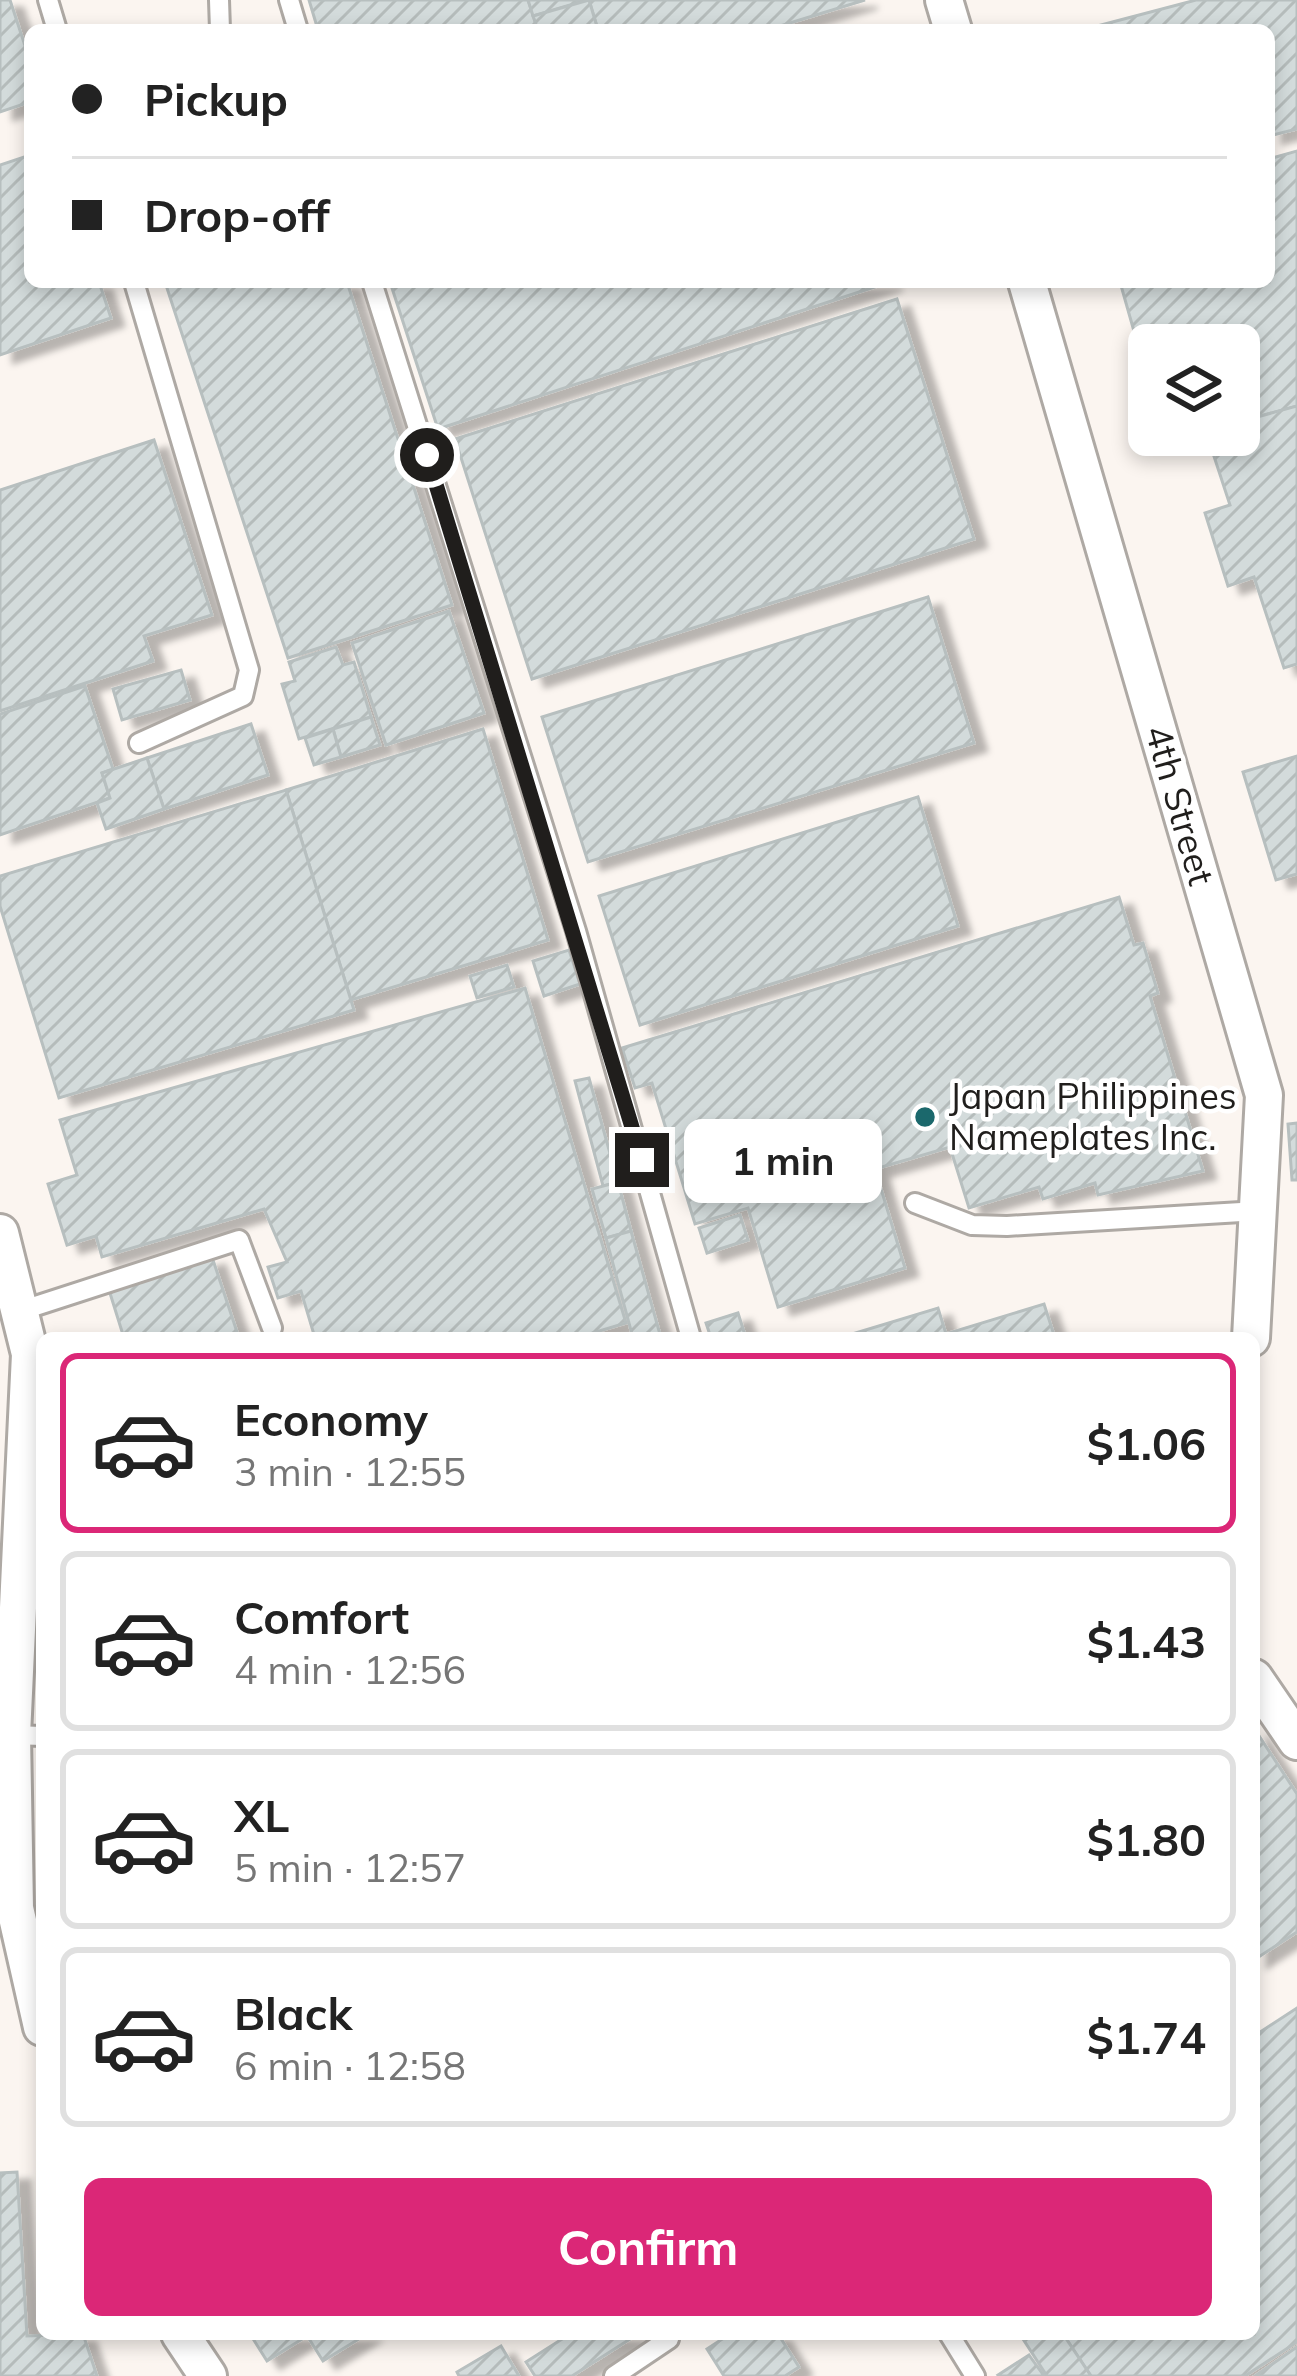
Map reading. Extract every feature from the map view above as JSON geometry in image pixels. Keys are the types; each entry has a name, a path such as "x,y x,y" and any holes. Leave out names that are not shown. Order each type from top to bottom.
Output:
{"street":[{"name":"4th Street","path":"1029,288 1264,1095 1252,1332"},
{"path":"0,1233 30,1354 27,1735 15,1908 36,2000"},
{"path":"1260,1687 1297,1741"},
{"path":"184,2340 208,2376"}],"lane":[{"path":"136,288 249,670 242,696 139,743"},
{"path":"374,288 576,931 689,1332"},
{"path":"915,1203 972,1225 1007,1226 1258,1211"},
{"path":"20,1311 239,1240 272,1328"},
{"path":"614,2376 668,2340"},
{"path":"953,2340 975,2376"}],"building":[{"path":"0,0 10,0 24,43 24,104 0,112"},
{"path":"309,0 528,0 536,24 316,24"},
{"path":"528,0 587,0 533,16"},
{"path":"589,0 865,0 787,24 596,24"},
{"path":"589,0 596,24 536,24 533,16"},
{"path":"1196,0 1297,0 1297,129 1275,134 1275,24 1105,24"},
{"path":"1297,151 1297,406 1260,416 1260,324 1132,324 1122,288 1275,288 1275,157"},
{"path":"24,157 24,288 101,288 111,318 0,355 0,165"},
{"path":"167,288 349,288 452,605 288,658"},
{"path":"392,288 872,288 438,429"},
{"path":"897,299 974,539 532,679 455,439"},
{"path":"1297,406 1297,664 1284,668 1254,577 1228,586 1205,513 1230,505 1214,456 1260,456 1260,416"},
{"path":"154,440 212,615 144,636 153,661 0,711 0,490"},
{"path":"928,597 974,743 588,862 542,717"},
{"path":"449,611 484,713 386,745 352,643"},
{"path":"336,647 343,665 354,662 371,717 299,739 282,684 295,681 289,662"},
{"path":"181,670 190,700 122,720 113,689"},
{"path":"85,686 113,769 102,773 110,798 0,835 0,714"},
{"path":"371,717 380,745 341,757 333,729"},
{"path":"251,724 268,775 164,809 147,758"},
{"path":"333,729 341,757 314,765 305,738"},
{"path":"483,729 548,940 351,1000 286,790"},
{"path":"1297,756 1297,874 1276,880 1243,772"},
{"path":"147,758 164,809 106,829 97,803 110,798 102,773"},
{"path":"286,790 354,1010 59,1098 0,906 0,876"},
{"path":"918,797 958,926 640,1025 599,896"},
{"name":"Japan Philippines Nameplates Inc.","path":"1119,897 1134,945 1143,943 1158,993 1150,996 1203,1171 1098,1195 1095,1183 1043,1199 1039,1187 969,1208 950,1147 875,1169 905,1268 778,1307 748,1208 695,1224 652,1083 635,1088 622,1048"},
{"path":"569,950 580,984 544,996 533,961"},
{"path":"507,965 514,987 477,998 470,976"},
{"path":"525,988 626,1323 596,1332 313,1332 301,1291 278,1298 268,1267 287,1262 264,1209 102,1257 96,1236 67,1245 48,1184 77,1175 60,1120"},
{"path":"589,1078 618,1182 603,1186 575,1081"},
{"path":"1297,1123 1297,1180 1292,1180 1288,1124"},
{"path":"618,1182 631,1231 606,1238 592,1189"},
{"path":"740,1215 748,1240 707,1253 699,1228"},
{"path":"631,1231 659,1332 631,1332 606,1238"},
{"path":"212,1257 237,1332 122,1332 109,1290"},
{"path":"1044,1304 1053,1332 953,1332"},
{"path":"938,1308 945,1332 859,1332"},
{"path":"738,1313 744,1332 709,1332 706,1323"},
{"path":"1260,1737 1297,1794 1297,1932 1260,1956"},
{"path":"1297,2008 1297,2342 1245,2376 1091,2376 1067,2340 1260,2340 1260,2032"},
{"path":"17,2172 27,2336 85,2340 97,2376 0,2376 0,2173"},
{"path":"254,2340 301,2340 267,2361"},
{"path":"310,2340 357,2340 323,2361"},
{"path":"561,2340 629,2340 572,2376 535,2376 526,2362"},
{"path":"721,2340 782,2340 799,2367 785,2376 724,2376 707,2349"},
{"path":"1024,2340 1067,2340 1091,2376 1047,2376"},
{"path":"501,2346 519,2376 459,2376 457,2372"},
{"path":"1297,2347 1297,2376 1255,2376"},
{"path":"1029,2355 1044,2376 998,2375"}],"place":[{"name":"Japan Philippines Nameplates Inc.","path":"925,1117"}],"route":[{"path":"427,455 576,931 642,1160"}]}
